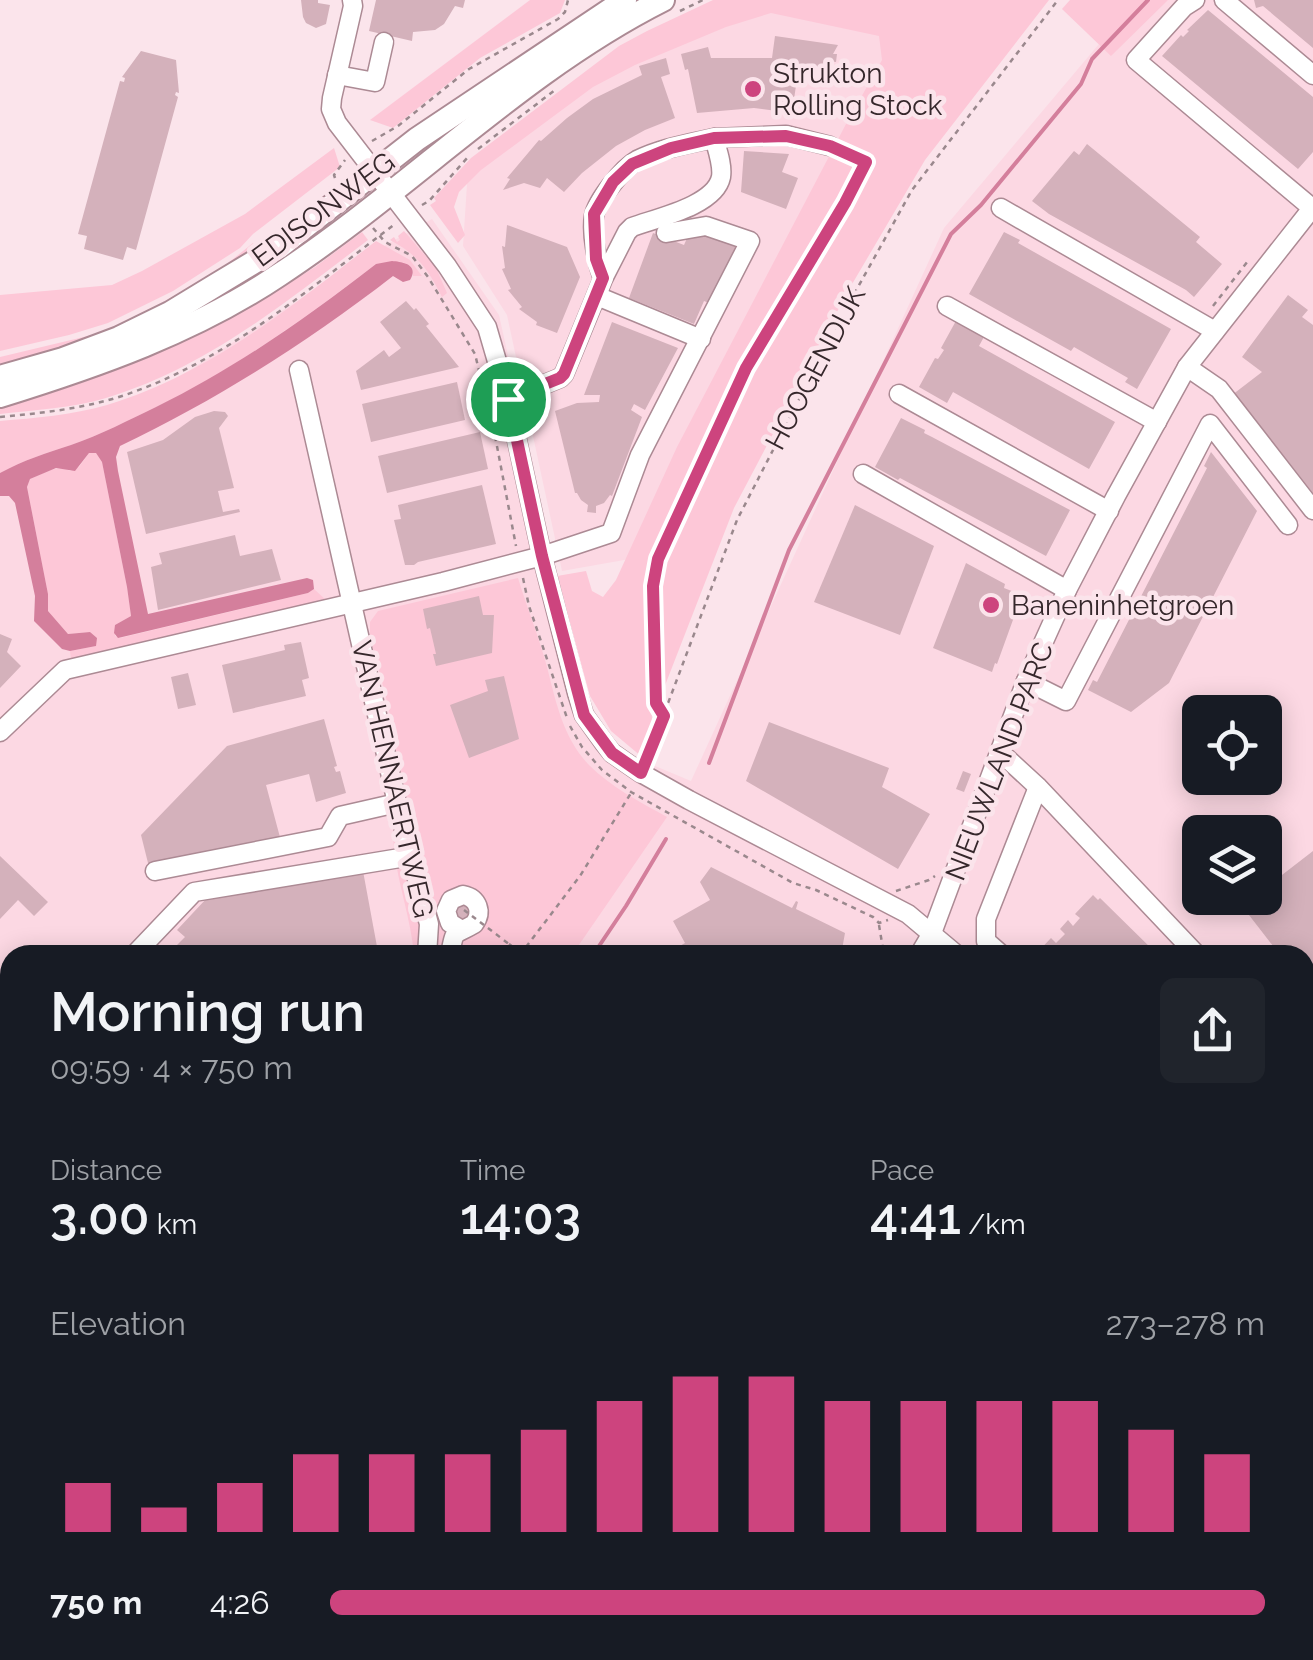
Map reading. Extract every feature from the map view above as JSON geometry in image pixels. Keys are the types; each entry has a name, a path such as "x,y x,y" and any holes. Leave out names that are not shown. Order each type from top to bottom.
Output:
{"main road":[{"name":"EDISONWEG","path":"0,396 102,363 187,326 277,276 391,194 542,75 625,0"},
{"path":"602,20 663,0"},
{"name":"EDISONWEG","path":"0,377 119,338 170,313 279,247 417,138 602,20"}],"street":[{"path":"352,0 332,110 336,123 447,266 487,327 584,715 612,753 641,773 908,914 946,945"},
{"name":"NIEUWLAND PARC","path":"925,945 1026,681 1067,590 1187,367 1310,217 1136,60 1184,7 1196,0"},
{"path":"1224,0 1313,74"},
{"path":"337,74 374,82 384,42"},
{"path":"600,287 594,214 613,182 638,160 714,138 786,136 830,146"},
{"path":"508,399 560,378 627,232 705,198 716,187 721,176 714,138"},
{"path":"1001,208 1215,331"},
{"name":"VAN HENNAERTWEG","path":"0,732 65,670 496,569 611,533 640,456 750,241 706,226 666,233"},
{"path":"600,287 701,339"},
{"path":"947,306 1157,422"},
{"path":"1187,367 1219,389 1313,510"},
{"name":"VAN HENNAERTWEG","path":"299,370 396,803 429,924 428,945"},
{"path":"899,394 1109,511"},
{"path":"1026,681 1066,701 1210,424 1288,525"},
{"path":"863,474 1067,590"},
{"path":"1001,753 1188,945"},
{"name":"NIEUWLAND PARC","path":"991,945 986,940 986,920 1038,787"},
{"path":"155,871 328,837 340,816 396,803"},
{"path":"144,945 194,892 412,856"},
{"path":"424,909 456,917 451,945"}],"path":[{"name":"EDISONWEG","path":"334,175 342,163 398,126 469,70 558,18 568,0"},
{"name":"HOOGENDIJK","path":"641,773 737,520 842,314 912,190 1058,0"},
{"path":"664,716 656,703 653,586 658,559 746,368 866,162 830,146"},
{"path":"378,235 412,256 476,354 529,606 563,710 582,747 602,770 632,792 793,883 873,918 879,923 882,945"},
{"path":"528,945 580,876 632,792"},
{"path":"879,923 908,914"},
{"path":"456,917 510,945"}],"shaded area":[{"path":"530,0 565,0 560,13 480,58 393,128 370,120"},
{"path":"713,0 1049,0 925,160 848,291 734,508 664,688 661,562 654,561 652,734 642,757 611,731 590,696 557,576 586,571 592,591 603,597 616,580 677,447 882,60 879,36 771,13 726,27 593,87 481,170 459,192 454,207 465,235 458,243 430,205 471,158 619,46"},
{"path":"1070,0 1168,0 1111,56 1062,9"},
{"path":"1136,0 1313,0 1313,945 0,945 0,439 145,399 375,251 432,219 499,315 593,740 691,781 944,228"},
{"path":"771,2 930,44 675,551 562,571 507,315 463,246 468,169 626,54"},
{"path":"334,148 340,167 240,248 173,291 108,323 0,351 0,295 112,285 245,214"},
{"path":"404,231 436,268 447,293 442,297 421,264 390,240 394,237 397,242"},
{"path":"362,232 368,240 307,287 244,331 178,369 106,398 0,414 0,402 213,327 315,267"},
{"path":"376,241 410,260 422,276 376,264 214,376 104,432 0,473 0,421 54,416 107,405 181,375 249,336"},
{"path":"253,243 256,246 247,256 121,329 0,369 0,357 92,335 140,316 222,268"},
{"path":"392,261 411,268 410,280 403,282 393,276 261,368 120,446 116,457 148,614 307,578 313,580 314,589 118,638 115,625 131,616 127,587 102,462 96,453 89,453 75,471 56,468 30,479 27,487 48,611 68,634 90,632 97,638 96,646 62,649 34,621 35,596 15,503 9,496 0,496 0,473 104,432 185,392 270,341 376,264"},
{"path":"89,453 96,453 102,462 127,587 131,616 115,625 115,636 120,638 314,589 327,601 94,657 71,659 70,651 96,646 90,632 68,634 48,611 27,487 30,479 45,472 79,467"},
{"path":"518,578 557,706 573,743 589,765 607,780 667,817 579,945 413,945 394,849 393,735 370,636 370,622 378,611"}],"building":[{"path":"301,0 330,5 326,24 316,28 306,23"},
{"path":"376,0 465,0 463,8 455,6 444,24 435,30 413,32 412,41 369,31"},
{"path":"1254,0 1313,0 1313,48 1263,6 1256,8"},
{"path":"1208,10 1313,97 1313,152 1298,169 1162,56"},
{"path":"775,36 838,45 833,54 837,54 836,62 830,61 826,69 799,65 792,113 754,108 697,113 681,54 708,47 711,58 772,58"},
{"path":"141,51 176,60 179,93 175,95 178,97 136,250 127,247 123,260 84,249 87,236 78,234 120,81 124,82 122,77"},
{"path":"666,58 670,74 661,77 675,118 616,146 564,192 547,178 540,188 524,183 503,190 510,179 507,178 539,140 593,99 642,75 639,66"},
{"path":"1087,144 1200,237 1196,242 1222,264 1194,297 1032,201 1074,151 1079,155"},
{"path":"744,151 789,154 782,172 798,178 786,209 741,192"},
{"path":"507,225 567,247 580,277 557,333 536,325 519,309 522,307 508,290 511,289 502,269"},
{"path":"1004,232 1171,329 1137,389 1125,382 1128,378 1074,347 1071,351 969,294"},
{"path":"653,233 684,245 688,236 700,236 739,246 694,324 629,298"},
{"path":"1288,295 1308,310 1302,317 1313,325 1313,498 1232,395 1262,372 1242,357"},
{"path":"406,301 429,324 426,326 459,367 361,390 356,371 384,350 389,357 401,348 380,322"},
{"path":"957,319 985,335 979,346 1115,422 1089,469 953,392 947,403 919,387 944,350 941,348"},
{"path":"612,322 678,348 645,410 634,404 631,410 642,417 612,496 596,506 596,513 587,512 588,505 575,493 555,411 577,403 599,402 600,395 584,395"},
{"path":"457,382 465,420 371,442 362,404"},
{"path":"214,411 228,416 219,428 234,488 218,491 223,512 240,512 146,534 127,452 163,440 195,417"},
{"path":"901,418 1070,510 1046,556 875,467"},
{"path":"480,432 488,469 387,493 378,456"},
{"path":"1211,452 1257,511 1169,683 1131,712 1088,690 1093,680 1097,682 1207,468 1204,466"},
{"path":"482,485 496,544 405,565 394,520 401,519 398,505"},
{"path":"855,505 934,546 900,635 814,602"},
{"path":"235,535 240,556 272,549 281,580 158,610 151,567 162,564 159,553"},
{"path":"966,563 1022,595 992,672 933,648"},
{"path":"479,596 483,615 494,615 492,653 436,666 423,609"},
{"path":"0,634 12,639 7,652 21,666 0,688"},
{"path":"301,642 309,678 302,680 306,696 233,713 222,665 285,650 284,645"},
{"path":"188,673 196,705 178,709 171,677"},
{"path":"504,676 519,739 469,758 450,705 488,691 485,680"},
{"path":"324,719 337,766 334,767 336,772 340,771 346,793 316,802 309,774 266,785 281,841 149,867 141,835 227,746"},
{"path":"769,722 889,768 882,787 930,814 898,869 746,781"},
{"path":"963,771 971,774 964,792 956,789"},
{"path":"1313,851 1313,945 1272,945 1249,915 1282,915 1282,875"},
{"path":"0,856 48,902 34,916 18,900 0,919"},
{"path":"711,867 792,908 796,901 796,909 845,933 843,945 682,945 685,943 673,921 710,900 700,882"},
{"path":"363,871 377,945 177,945 185,937 177,930 206,899"},
{"path":"1093,895 1148,945 1044,945 1051,938 1056,943 1065,934 1060,929 1068,920 1073,926 1080,918 1075,914"},
{"path":"468,903 471,914 467,919 458,919 455,905"}],"waterway":[{"path":"709,763 789,550 951,234 981,205 1081,84 1092,59 1148,0"},
{"path":"600,945 666,839"}],"place":[{"name":"Strukton Rolling Stock","path":"753,89"},
{"name":"Baneninhetgroen","path":"991,605"}],"route":[{"path":"786,136 830,146 866,162 746,368 658,559 653,586 656,703 664,716 641,773 612,753 584,715 576,693 508,399 564,374 603,278 596,259 594,214 613,182 638,160 714,138 786,136"}]}
